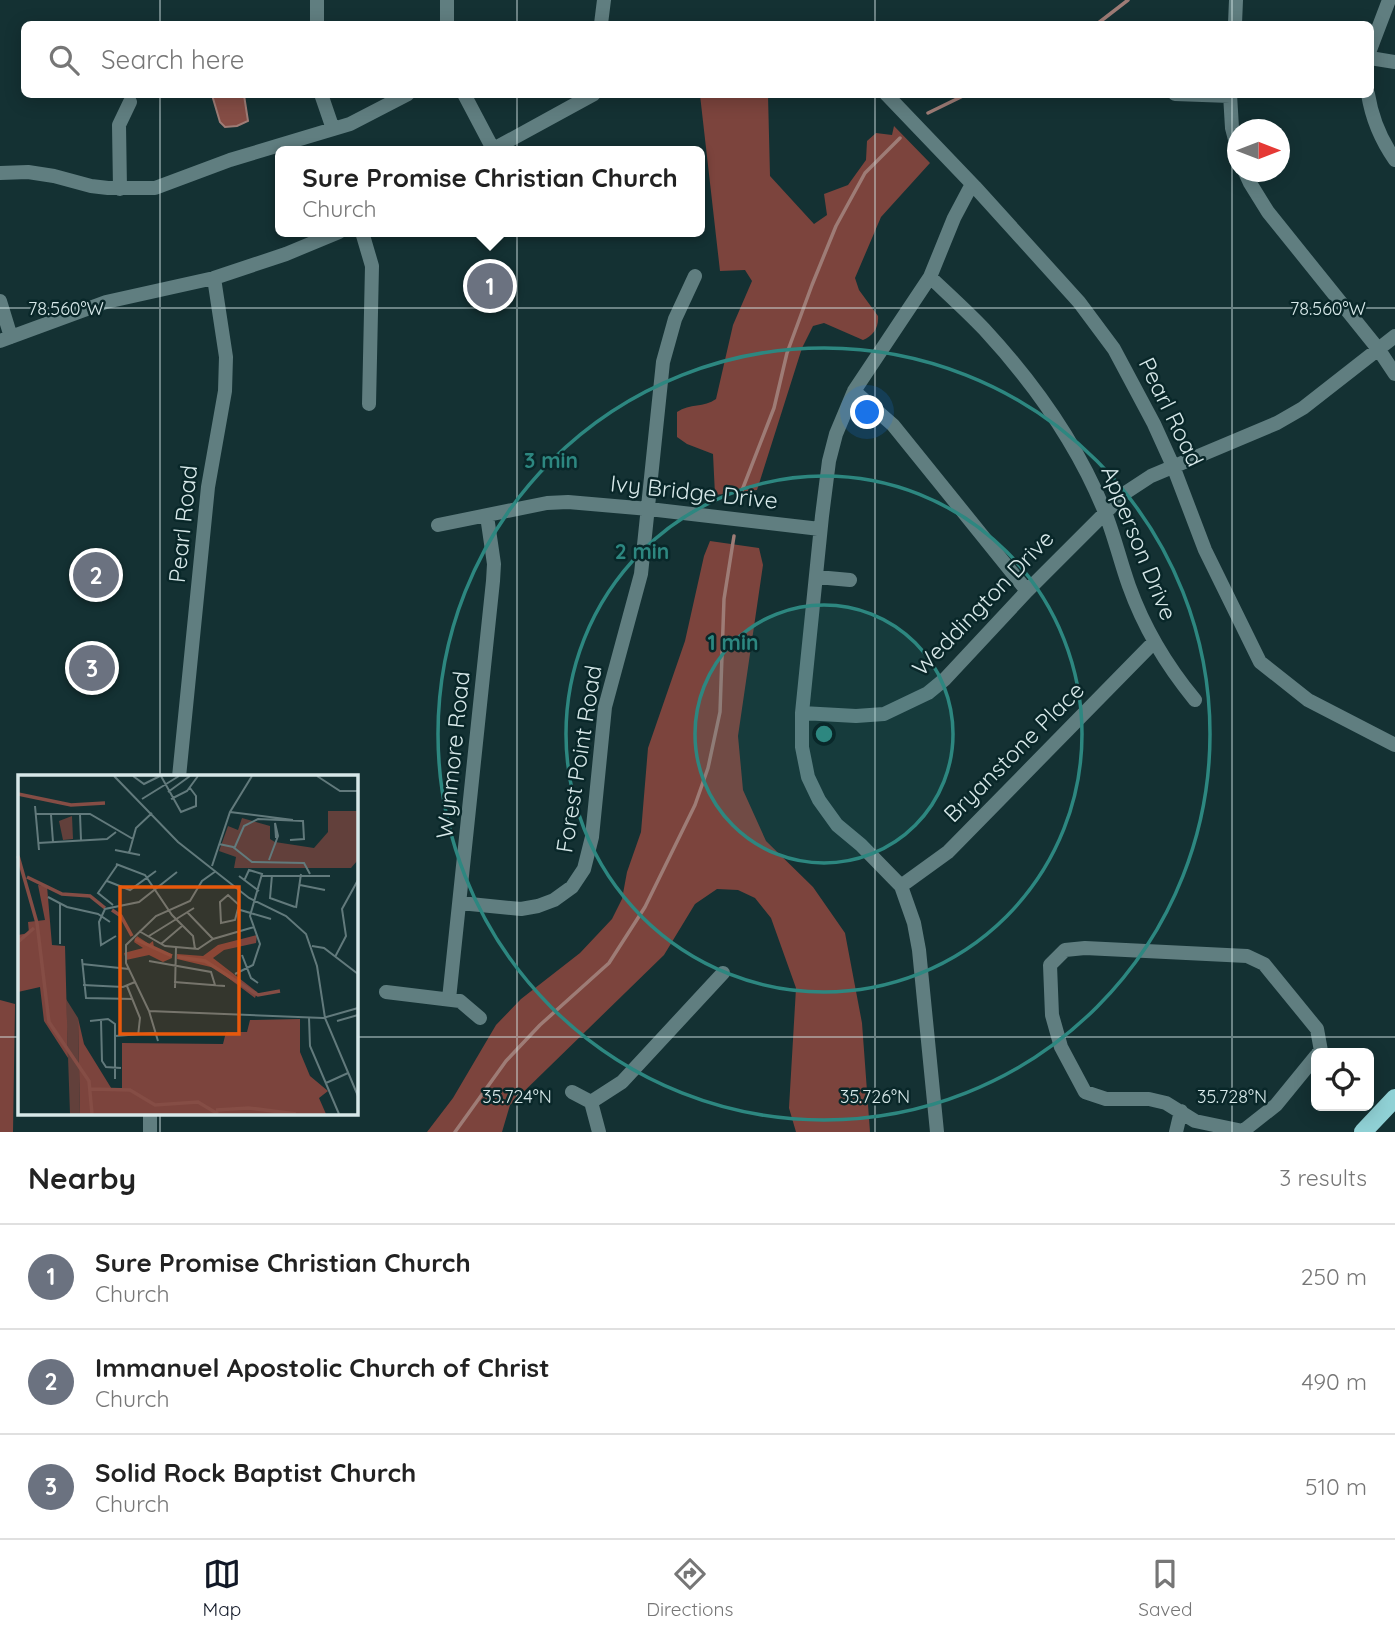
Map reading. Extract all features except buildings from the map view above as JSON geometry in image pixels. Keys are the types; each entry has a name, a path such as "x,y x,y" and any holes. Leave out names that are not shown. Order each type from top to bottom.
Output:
{"main road":[{"path":"1363,1132 1395,1098"}],"street":[{"path":"317,0 317,21"},
{"path":"447,0 447,21"},
{"path":"601,21 604,0"},
{"path":"1236,0 1236,21"},
{"path":"1374,39 1389,0"},
{"path":"1374,59 1395,62"},
{"path":"322,98 333,129"},
{"path":"277,146 350,124 400,98"},
{"path":"466,98 489,146"},
{"path":"498,146 587,98"},
{"name":"Pearl Road","path":"890,98 1079,302 1114,349 1154,424 1205,550 1260,662 1308,700 1395,746"},
{"path":"1230,98 1231,119"},
{"path":"1369,98 1377,128 1395,160"},
{"path":"120,189 119,125 130,102"},
{"path":"0,173 28,172 91,186 120,189 155,188 275,146"},
{"path":"1250,182 1268,212 1379,350 1395,374"},
{"path":"937,1132 914,923 901,886 837,825 819,800 808,777 804,757 802,713 820,529 829,461 836,434 854,391 930,277 954,218 972,184"},
{"path":"0,301 6,339 106,302 214,278 327,237"},
{"path":"364,237 372,265 369,404"},
{"name":"Forest Point Road","path":"460,903 521,909 538,906 554,900 572,887 584,869 592,837 606,707 641,574 663,362 675,319 695,276"},
{"name":"Apperson Drive","path":"930,277 984,329 1038,394 1081,461 1105,511 1130,589 1154,642 1175,677 1195,700"},
{"name":"Pearl Road","path":"179,775 208,487 225,391 226,357 214,278"},
{"name":"Weddington Drive","path":"802,713 856,716 884,713 928,693 945,680 1105,511 1143,480 1277,423 1303,408 1395,336"},
{"path":"854,391 893,425 1027,591"},
{"name":"Ivy Bridge Drive","path":"438,525 547,503 568,502 820,529"},
{"name":"Wynmore Road","path":"449,999 493,581 492,547 487,516"},
{"path":"817,577 850,580"},
{"name":"Bryanstone Place","path":"901,886 948,852 1154,642"},
{"path":"1311,1062 1276,1105 1243,1131 1195,1121 1166,1103 1149,1099 1106,1099 1085,1092 1061,1047 1052,1015 1050,965 1065,950 1085,948 1247,956 1264,964 1317,1029 1320,1048"},
{"path":"591,1102 622,1082 723,973"},
{"path":"386,992 460,1001 480,1018"},
{"path":"572,1092 591,1102 599,1132"},
{"path":"1176,1132 1181,1111"},
{"path":"150,1114 150,1132"}],"shaded area":[{"path":"213,98 244,98 248,121 225,127 220,122"},
{"path":"700,98 768,98 770,176 814,224 827,215 824,194 848,185 866,160 867,141 876,133 892,135 894,126 930,163 881,217 855,278 859,290 878,316 875,331 863,340 824,323 813,326 802,348 757,490 715,495 713,454 677,437 677,412 716,399 733,325 752,281 745,270 720,271"},
{"path":"710,541 759,548 763,565 738,736 743,790 766,841 813,887 845,933 862,1023 870,1132 796,1132 789,1108 796,988 771,918 755,898 738,890 717,889 695,904 664,955 510,1105 502,1132 427,1132 453,1098 496,1025 521,999 580,953 612,919 622,899 627,872 641,832 648,748 685,641 704,556"},
{"path":"0,1000 15,1004 13,1132 0,1132"}],"waterway":[{"path":"1101,21 1128,0"},
{"path":"928,113 959,98"},
{"path":"741,493 774,408 787,353 836,226 865,173 900,138"},
{"path":"455,1132 506,1061 540,1025 609,963 645,907 695,805 708,768 720,712 724,599 734,536"}],"place":[{"name":"Sure Promise Christian Church","path":"490,286"},
{"name":"Immanuel Apostolic Church of Christ","path":"96,575"},
{"name":"Solid Rock Baptist Church","path":"92,668"}]}
